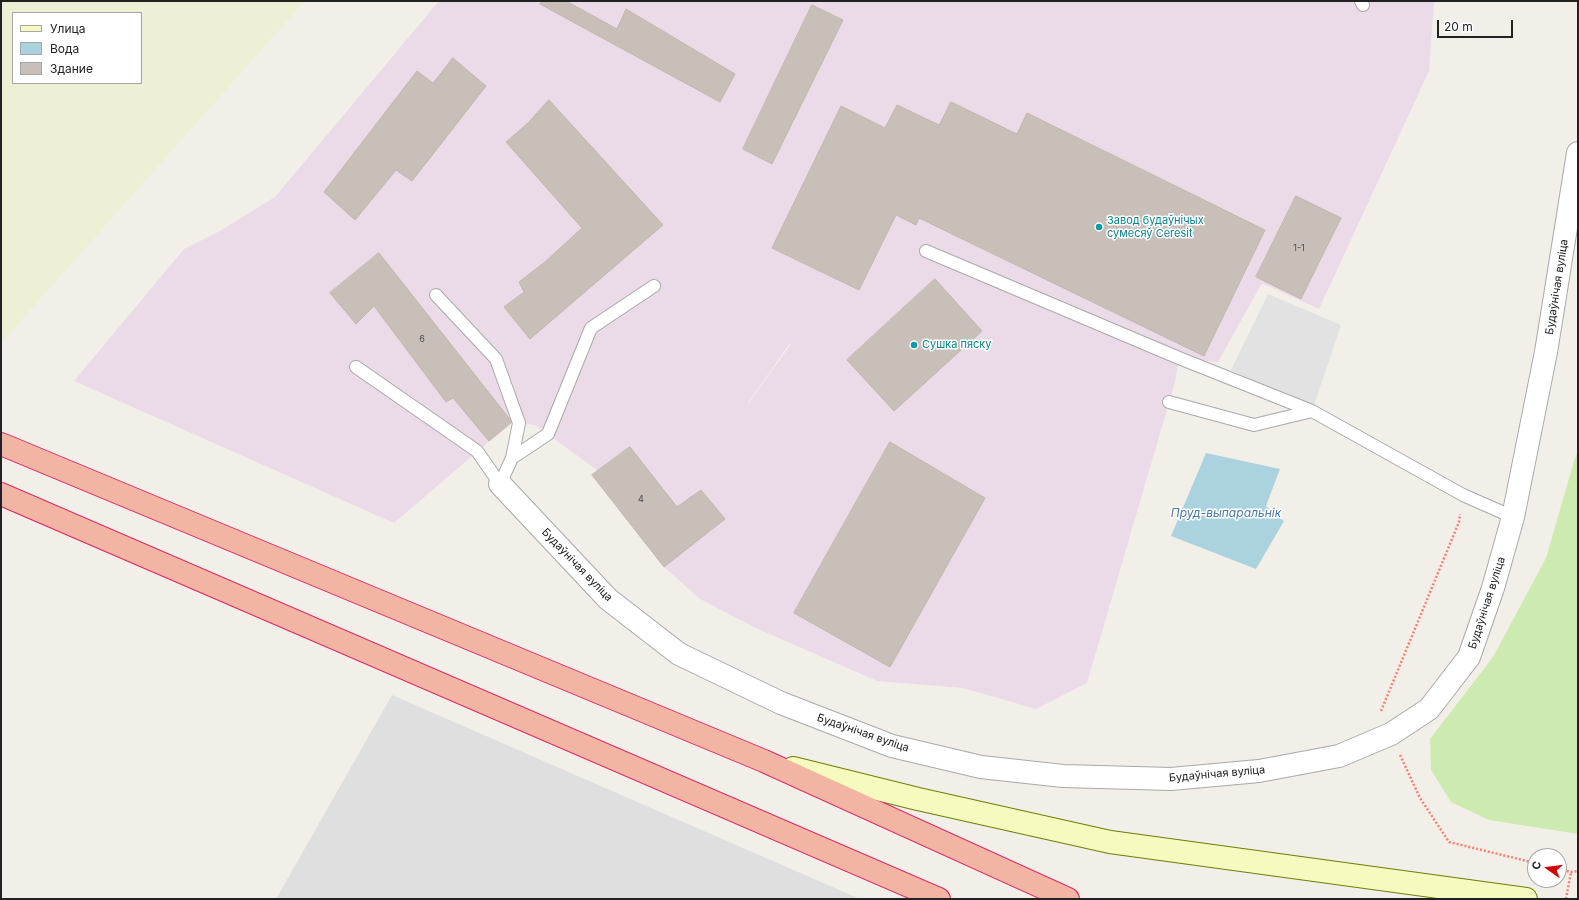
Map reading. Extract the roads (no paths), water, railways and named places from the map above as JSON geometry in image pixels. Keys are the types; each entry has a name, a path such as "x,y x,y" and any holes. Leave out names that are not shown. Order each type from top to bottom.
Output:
{"highway":[{"path":"1,444 764,761 1068,899"},
{"path":"1,494 939,899"}],"main road":[{"path":"764,761 918,800 1110,842 1526,899"}],"street":[{"name":"Будаўнічая вуліца","path":"500,484 608,599 680,654 781,703 892,746 981,767 1063,776 1171,778 1259,771 1339,756 1391,734 1429,709 1469,657 1493,588 1513,517 1546,352 1578,153"}],"lane":[{"path":"926,251 1179,358 1312,411 1463,495 1513,517"},
{"path":"512,458 548,434 591,328 654,286"},
{"path":"436,295 496,359 519,423 512,458 500,484"},
{"path":"356,367 477,451 500,484"},
{"path":"1169,402 1254,425 1312,411"}],"water":[{"name":"Пруд-выпаральнік","path":"1206,453 1280,469 1266,506 1284,521 1256,569 1171,536"}],"place":[{"name":"Завод будаўнічых сумесяў Ceresit","path":"1099,227"},
{"name":"Сушка пяску","path":"914,345"}]}
